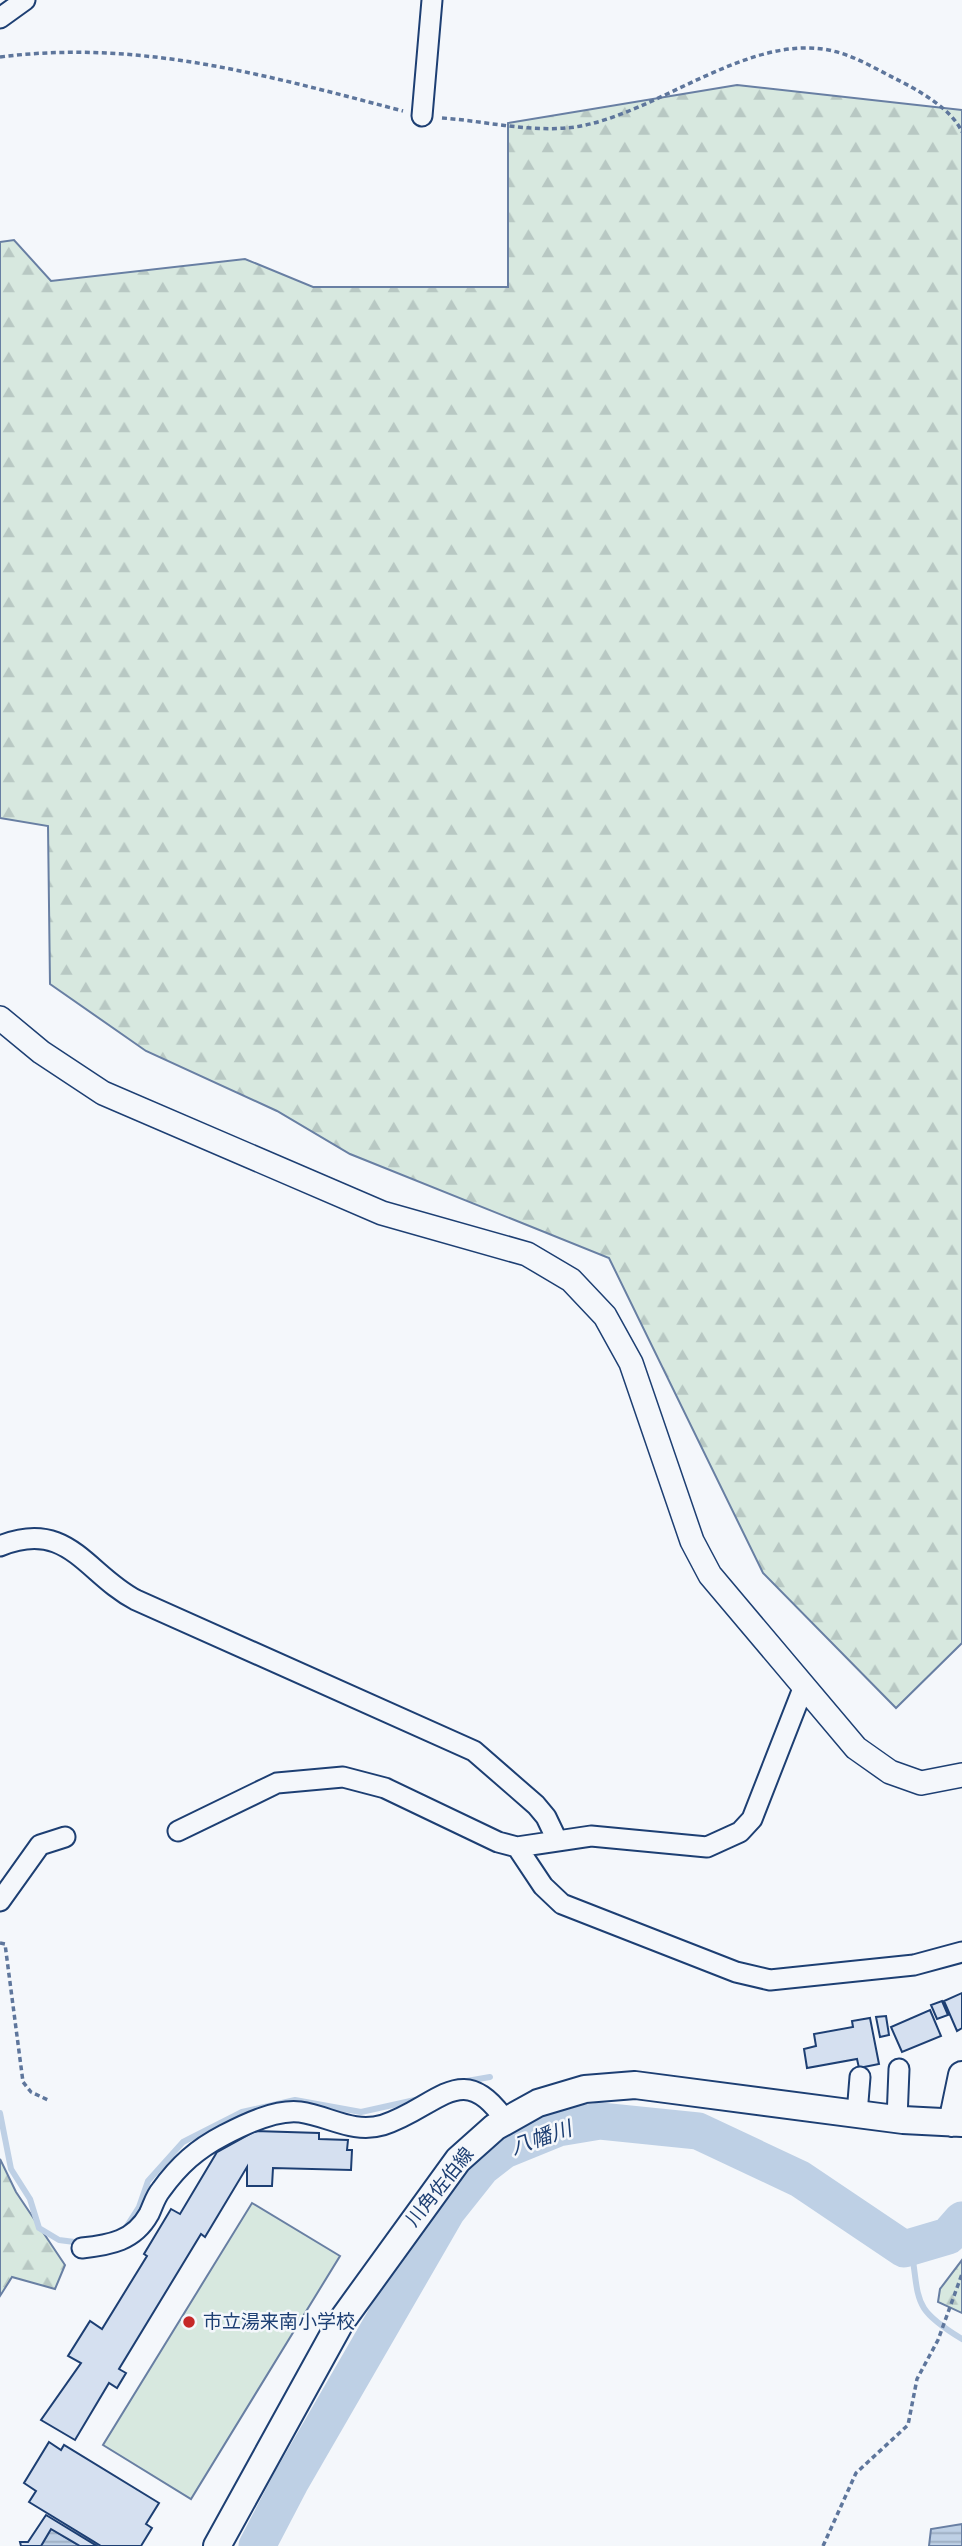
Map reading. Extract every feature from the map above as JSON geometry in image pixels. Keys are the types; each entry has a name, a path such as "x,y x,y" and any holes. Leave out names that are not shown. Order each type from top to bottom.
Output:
{"main road":[{"name":"川角佐伯線","path":"217,2546 345,2314 458,2160 505,2120 561,2094 610,2085 660,2087 897,2119 957,2123 962,2076"}],"street":[{"path":"0,18 25,0"},
{"path":"422,116 432,0"},
{"path":"0,1018 41,1052 103,1093 382,1213 527,1254 571,1280 606,1316 631,1363 692,1541 710,1575 856,1748 890,1772 921,1783 962,1775"},
{"path":"0,1546 32,1539 63,1544 76,1551 117,1589 136,1600 474,1751 536,1805 546,1817 557,1840"},
{"path":"178,1831 276,1783 343,1777 385,1788 498,1842 517,1847 592,1836 706,1847 732,1837 752,1819 761,1803 804,1686"},
{"path":"0,1902 40,1845 65,1838"},
{"path":"517,1847 543,1886 562,1904 752,1978 787,1979 914,1965 962,1952"},
{"path":"897,2119 899,2068"},
{"path":"857,2114 860,2077"},
{"path":"82,2248 121,2241 133,2234 144,2224 159,2192 189,2155 227,2133 271,2116 303,2112 354,2127 368,2128 394,2121 463,2088 484,2093 505,2120"}],"path":[{"path":"0,57 52,50 103,51 174,59 240,69 422,116 527,129 575,127 608,119 716,72 790,48 813,47 835,51 910,86 929,99 962,132"},
{"path":"0,1943 5,1944 23,2082 31,2092 50,2101"},
{"path":"823,2546 856,2473 908,2425 917,2379 940,2335 962,2274"}],"green space":[{"path":"737,85 962,110 962,1643 896,1708 763,1573 609,1258 350,1154 277,1111 146,1051 50,984 48,826 0,818 0,242 14,240 51,281 245,259 313,287 508,287 508,123"},
{"path":"0,2159 16,2192 65,2265 55,2289 12,2277 0,2296"},
{"path":"252,2203 340,2256 191,2499 103,2445"},
{"path":"962,2260 962,2313 938,2302 940,2289"}],"water":[{"path":"962,2524 962,2546 929,2546 931,2529"},
{"path":"51,2529 80,2546 41,2546"}],"building":[{"path":"962,1993 962,2028 957,2031 944,2001"},
{"path":"942,2001 948,2015 937,2019 931,2005"},
{"path":"930,2010 941,2036 902,2052 891,2027"},
{"path":"886,2016 889,2035 880,2037 876,2017"},
{"path":"870,2018 879,2064 859,2068 857,2059 807,2068 804,2049 816,2046 814,2034 853,2027 852,2021"},
{"path":"255,2131 319,2133 319,2139 348,2140 347,2150 352,2150 351,2170 273,2168 272,2186 247,2186 247,2167 205,2237 201,2234 119,2369 126,2373 117,2388 109,2383 75,2440 41,2420 81,2363 68,2356 90,2321 102,2329 147,2256 144,2254 171,2209 180,2214 217,2152"},
{"path":"49,2442 61,2450 64,2445 159,2503 146,2524 152,2528 141,2546 101,2546 29,2502 36,2491 24,2483"},
{"path":"46,2515 97,2546 80,2546 51,2529 41,2546 21,2546 20,2542 28,2542"}],"waterway":[{"path":"461,2082 490,2077"},
{"path":"125,2229 139,2207 148,2181 183,2142 242,2112 295,2100 361,2112 415,2100"},
{"path":"0,2113 11,2169 30,2199 39,2228 59,2240 82,2243"},
{"name":"八幡川","path":"257,2546 291,2481 447,2211 482,2167 504,2150 558,2128 600,2121 698,2131 800,2179 904,2249 948,2236 962,2220"},
{"path":"911,2247 921,2302 934,2319 962,2339"}],"place":[{"name":"市立湯来南小学校","path":"189,2322"}]}
